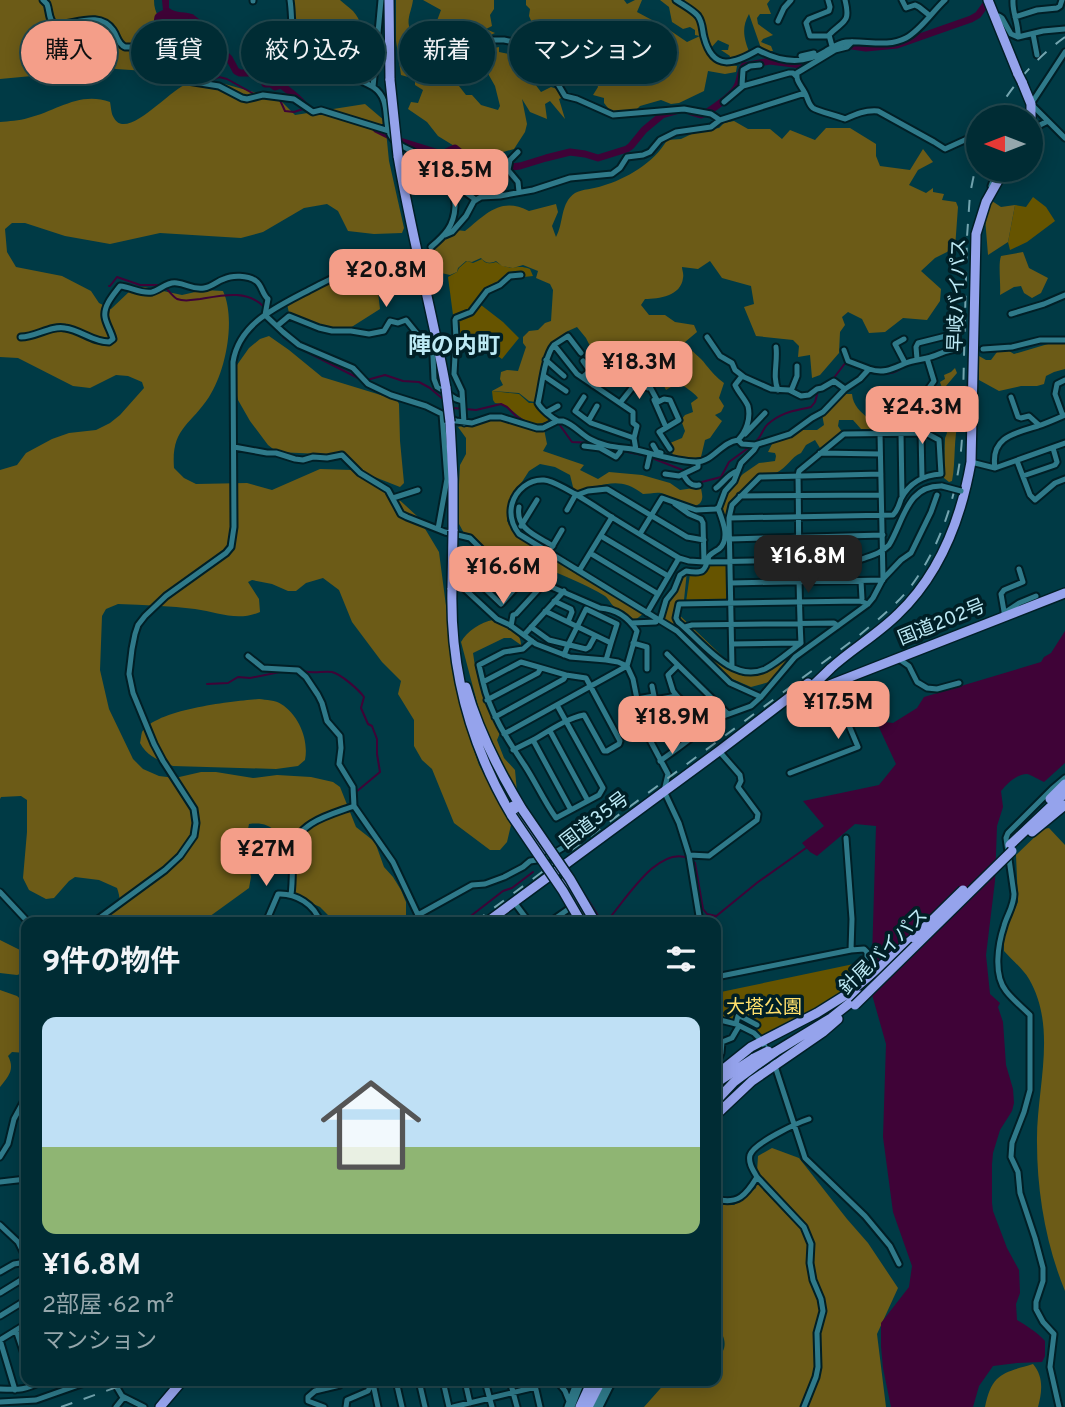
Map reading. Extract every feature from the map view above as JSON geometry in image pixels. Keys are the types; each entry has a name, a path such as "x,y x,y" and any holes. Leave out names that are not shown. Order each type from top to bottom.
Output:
{"highway":[{"path":"389,0 390,80 398,156 435,328 450,422 455,533 452,588 456,662 472,729 493,781 512,816 583,917"},
{"path":"988,0 1031,104"},
{"name":"早岐バイパス","path":"796,696 821,673 831,669 898,614 934,570 955,527 971,462 976,234 982,212 997,182"},
{"path":"452,588 463,681 490,760 513,806 584,917"},
{"name":"国道202号","path":"796,696 899,659 1065,593"},
{"path":"457,643 467,688 480,728 522,809 570,879 585,917"},
{"name":"早岐バイパス","path":"796,696 828,683 831,669"},
{"path":"777,705 809,689"},
{"name":"国道35号","path":"758,722 777,705 796,696"},
{"name":"国道35号","path":"494,917 796,696"},
{"path":"472,729 503,795 542,851"},
{"path":"1031,829 1041,809 1065,784"},
{"name":"針尾バイパス","path":"721,1071 762,1041 817,1013 852,999 1031,829 1065,793"},
{"path":"1031,829 1065,803"},
{"path":"574,858 565,886 570,908 581,917"},
{"path":"555,873 556,883 565,886"},
{"path":"536,886 565,886"},
{"name":"針尾バイパス","path":"721,1110 747,1086 823,1032 882,966 916,940"},
{"path":"721,1080 831,1018 852,999"},
{"path":"721,1087 756,1061"},
{"path":"721,1096 756,1061"},
{"path":"160,1407 178,1386"},
{"path":"573,1406 582,1386"},
{"path":"573,1406 588,1386"},
{"path":"587,1407 598,1386"}],"street":[{"path":"43,0 47,4 51,23 55,25 98,20 111,28 120,45 125,47 171,45 182,48 188,58 169,73 171,78 219,86 247,99 262,95 294,99 313,112 321,110 389,131"},
{"path":"290,0 293,34 303,53 319,65 373,87 386,105 389,131 393,140 442,172 453,189 455,204 452,224 445,235 431,247"},
{"path":"373,87 381,0"},
{"path":"676,0 700,19 707,48 718,61 740,61 758,50 769,56 800,61 820,54 832,46 901,40 914,33 945,0"},
{"path":"778,21 791,0"},
{"path":"828,0 829,11 809,19 806,23 810,36 829,36"},
{"path":"832,46 829,36 847,20 845,0"},
{"path":"902,0 906,8 915,5 929,15"},
{"path":"1013,0 1018,37"},
{"path":"1037,10 1040,0"},
{"path":"1015,17 1037,10 1057,8 1064,0"},
{"path":"994,17 1002,18 1011,34 1018,37 1065,29"},
{"path":"1033,34 1037,55"},
{"path":"495,40 519,43 525,50 543,59 565,96 613,115 677,109 708,113 720,120"},
{"path":"796,76 807,65 850,45"},
{"path":"801,55 817,52 820,54"},
{"path":"1065,52 1031,104 1065,138"},
{"path":"743,86 743,70 760,65"},
{"path":"724,102 743,86 793,73 814,109 845,119 857,113 878,111 945,149 966,139"},
{"path":"445,235 452,232 481,197 542,188 570,177 612,174 627,157 650,152 665,137 682,130 711,127 720,120 805,93"},
{"path":"1059,133 1065,126"},
{"path":"518,152 512,157 509,166 518,182 519,192"},
{"path":"991,193 993,182"},
{"path":"453,189 465,192 476,200"},
{"path":"101,917 165,870 180,856 194,836 194,809 153,744 133,693 129,674 135,634 145,616 166,596 221,558 231,547 234,527 235,349 247,331 265,315 341,273 412,257"},
{"path":"464,423 462,391 454,374 455,320 475,308 487,291 510,276 521,275"},
{"path":"21,337 32,337 64,327 96,340 109,342 113,335 104,311 120,286 145,293 154,292 172,283 201,288 209,287 225,278 252,279 259,284 263,295 268,299 265,315"},
{"path":"1011,314 1065,295"},
{"path":"265,315 307,349 353,368 368,384 464,423 501,417 543,428 555,421 564,421 591,440 614,448 698,462 738,440 765,413"},
{"path":"277,326 289,316 327,330 369,334 384,331 390,321 398,323 406,320 419,337 430,345 434,383 462,401"},
{"path":"950,349 951,319"},
{"path":"916,358 918,343 950,335"},
{"path":"555,421 538,403 551,349 568,336 580,353"},
{"path":"707,337 720,356 732,363 742,376 771,389 805,396 834,381 845,389"},
{"path":"904,339 895,344 906,363"},
{"path":"982,349 1065,340"},
{"path":"554,345 577,373 633,412 636,450"},
{"path":"776,347 775,373 778,390"},
{"path":"844,350 848,361 886,372 916,358 927,358 950,349 960,349"},
{"path":"924,395 934,381 927,358"},
{"path":"547,360 565,376"},
{"path":"583,360 590,371"},
{"path":"599,365 583,378 590,371 599,365"},
{"path":"791,391 797,376 797,366"},
{"path":"738,440 742,444 756,445 790,434 823,412 869,369"},
{"path":"593,384 607,372"},
{"path":"544,376 566,391"},
{"path":"742,376 735,385 748,408 746,434"},
{"path":"995,468 994,453 1002,440 1016,432 1064,415 1055,392 1057,384 1065,380"},
{"path":"620,403 632,388 647,387 650,387 658,402 670,400 679,420 659,432 670,449"},
{"path":"647,387 665,425"},
{"path":"584,397 575,411 591,423 634,438"},
{"path":"1011,397 1018,417 1029,416 1040,425"},
{"path":"547,412 558,406"},
{"path":"589,420 597,406"},
{"path":"895,411 902,496"},
{"path":"438,529 447,479 442,414"},
{"path":"606,428 609,418"},
{"path":"921,432 922,478"},
{"path":"729,518 799,517 893,515 911,485 922,478 941,474 939,440 921,432 844,434 799,471 798,476 799,496 799,517 799,537 800,559 800,623 801,643"},
{"path":"880,433 883,580"},
{"path":"971,462 995,468 1065,443"},
{"path":"653,445 657,452 672,455 673,458"},
{"path":"706,562 709,556 721,548 724,540 725,529 718,508 725,491 734,481 741,463 756,445"},
{"path":"584,446 600,448 616,457 621,448"},
{"path":"234,447 276,453 295,459 342,455 360,472 388,490 401,514 470,538 488,556 509,571 524,572 547,585 623,615 632,623 636,631 627,666 504,734"},
{"path":"1023,476 1055,465 1057,461 1053,448"},
{"path":"820,453 880,454"},
{"path":"647,467 650,454"},
{"path":"1017,461 1030,495 1035,500 1055,483 1065,479"},
{"path":"665,474 678,476 698,467 698,462"},
{"path":"716,488 732,472 737,471"},
{"path":"685,473 690,483 699,485"},
{"path":"732,667 729,518 732,505 760,477 881,474"},
{"path":"761,696 730,682 677,631 516,530 511,519 513,502 522,487 530,482 550,481 679,558 706,562 862,559 883,551 896,534 919,491 942,486 963,491"},
{"path":"567,510 576,495 595,489 607,489 687,537 704,540"},
{"path":"393,498 418,490"},
{"path":"740,496 881,495"},
{"path":"660,761 708,726 728,714 751,706 794,657 868,604 883,580 911,553 937,495"},
{"path":"640,534 662,498 696,510 718,508"},
{"path":"516,530 537,500"},
{"path":"632,623 658,619 680,575 686,571 699,573 705,568 701,519 672,502"},
{"path":"519,507 518,517 522,525 553,546"},
{"path":"579,571 612,517"},
{"path":"549,553 562,530"},
{"path":"455,533 457,581 497,619 532,641 570,657 606,660 627,666 633,678 643,722 667,774 664,791 679,823 689,855 700,917"},
{"path":"730,539 883,535"},
{"path":"601,536 668,576"},
{"path":"590,553 658,594"},
{"path":"647,613 679,558"},
{"path":"511,626 513,615 538,590 537,585 521,582 492,569 481,585 513,615"},
{"path":"1019,569 1023,582 1001,594 1005,615 1019,603 1035,596"},
{"path":"731,583 883,580"},
{"path":"862,581 862,598"},
{"path":"501,604 521,582"},
{"path":"524,635 564,591"},
{"path":"554,601 571,609 568,622"},
{"path":"801,643 765,669 752,673 740,672 714,655 676,618 680,604 860,601 868,604"},
{"path":"565,655 586,609 617,624 606,660"},
{"path":"545,611 611,643"},
{"path":"685,627 800,623 834,623 838,626"},
{"path":"531,627 549,640 586,649 595,636"},
{"path":"532,641 523,649 504,652 479,665 487,700 495,717 556,818 599,795 603,788 557,705"},
{"path":"633,643 647,647 648,667"},
{"path":"732,644 801,643"},
{"path":"667,654 728,714"},
{"path":"248,656 263,668 298,670 306,677 322,702 327,721 340,736 339,764 353,787 355,806 393,862 418,915 472,885 485,884 514,872 530,861 544,859 588,828"},
{"path":"899,659 909,666 917,682 927,688 937,690 960,683"},
{"path":"483,682 521,662 566,676 586,678 620,741 604,751 584,715 581,715 513,750"},
{"path":"678,665 668,675 668,679 677,696 708,726"},
{"path":"487,700 538,673 541,668"},
{"path":"495,717 566,676"},
{"path":"790,773 858,747 828,683"},
{"path":"637,701 654,696 653,686"},
{"path":"637,701 677,696"},
{"path":"658,699 695,735"},
{"path":"643,722 650,720 678,748"},
{"path":"550,731 588,801"},
{"path":"533,740 571,810"},
{"path":"689,855 709,856 757,820 758,814 738,788 740,775 719,751"},
{"path":"1059,1407 1050,1367 1054,1334 1036,1309 1043,1281 1043,1268 1020,1193 1018,1172 1011,1157 1012,1143 1030,1090 1030,1015 1005,990 999,968 1001,938 1014,902 1006,838 1065,778"},
{"path":"291,895 293,850 298,835 313,823 355,806"},
{"path":"846,838 852,919 851,950"},
{"path":"0,892 23,917"},
{"path":"268,917 278,894 291,895 307,904 318,917"},
{"path":"514,902 525,917"},
{"path":"557,917 570,908"},
{"path":"721,976 851,950 864,949 867,959"},
{"path":"721,1054 722,1042 732,1038 738,1016 757,1025"},
{"path":"721,1020 754,1033 762,1041 775,1066 805,1158 865,1216 890,1246 899,1264"},
{"path":"0,1157 8,1144 11,1128 21,1106"},
{"path":"804,1407 818,1367 817,1333 823,1311 813,1280 811,1244 804,1227 757,1177 751,1167 750,1156 756,1147 794,1124 809,1119"},
{"path":"721,1200 734,1201 748,1190 757,1177"},
{"path":"0,1182 21,1180"},
{"path":"0,1224 21,1249"},
{"path":"0,1272 21,1262"},
{"path":"0,1293 21,1280"},
{"path":"0,1316 21,1303"},
{"path":"15,1390 0,1340 21,1327"},
{"path":"16,1330 21,1345"},
{"path":"0,1390 32,1386"},
{"path":"0,1402 36,1400 76,1386"},
{"path":"115,1386 124,1397 144,1407"},
{"path":"324,1407 308,1401 308,1397 315,1391 336,1386"},
{"path":"346,1407 347,1400 368,1391 370,1386"},
{"path":"373,1386 379,1407"},
{"path":"397,1386 402,1407"},
{"path":"420,1386 425,1407"},
{"path":"445,1386 451,1407 513,1393 530,1386"},
{"path":"466,1386 470,1403"},
{"path":"486,1386 492,1407"},
{"path":"511,1386 517,1407"},
{"path":"536,1386 541,1407"},
{"path":"561,1386 573,1406"},
{"path":"573,1406 576,1386"},
{"path":"598,1407 606,1386"},
{"path":"598,1407 610,1386"},
{"path":"116,1407 124,1397"}],"green space":[{"path":"1033,197 1046,207 1055,221 1027,242 1010,250 1008,242 1015,205 1026,207"},
{"path":"482,259 507,267 530,269 533,276 502,282 481,305 519,338 502,359 492,352 472,345 452,324 448,277 467,261 473,263"},
{"path":"492,391 519,394 529,403 535,403 553,419 535,424 529,422 507,407 495,403"},
{"path":"727,563 728,601 686,602 690,574 701,574 708,565"},
{"name":"大塔公園","path":"868,961 865,974 835,998 759,1038 739,1026 721,1021 721,992"}],"shaded area":[{"path":"0,0 154,0 158,16 163,21 131,21 131,70 117,69 117,21 21,21 21,77 0,79"},
{"path":"162,0 169,0 169,8 172,10 194,15 190,21 154,21 155,15 163,10"},
{"path":"289,0 340,0 359,21 294,21"},
{"path":"396,0 413,0 409,21 399,21 399,61"},
{"path":"423,0 494,0 494,9 490,15 491,21 437,21 441,10"},
{"path":"526,0 624,0 627,4 642,0 637,12 654,21 531,21 530,9"},
{"path":"660,0 676,1 697,18 706,50 715,63 737,66 736,72 725,74 708,71 704,91 679,103 671,104 661,100 640,106 628,118 612,113 604,103 604,98 593,95 597,84 677,84 677,35 687,42 700,36 695,35 695,30 690,27 683,29 677,25 677,21 672,21 669,7"},
{"path":"679,0 770,0 767,4 771,14 760,14 757,18 758,24 773,35 761,42 771,46 773,51 762,51 749,14 744,34 750,54 729,60 730,56 721,50 728,50 729,45 718,40 710,49 707,46 704,22"},
{"path":"499,47 499,52 509,54 509,84 535,84 541,92 551,87 560,90 563,97 559,99 565,119 550,101 545,104 547,119 530,112 522,99 527,124 514,149 489,156 472,157 438,136 427,122 408,109 411,102 418,103 423,90 415,85 460,84 459,86 466,95 472,95 481,105 498,110 500,106 494,84 495,48"},
{"path":"187,84 225,84 279,99 295,115 365,104 385,121 389,161 404,228 402,233 348,231 338,211 327,204 304,208 263,232 241,238 160,233 110,244 65,236 25,223 12,223 5,229 7,252 16,267 62,276 91,291 99,303 111,309 131,290 144,287 182,295 204,290 223,291 229,316 227,345 215,386 202,407 183,428 176,444 174,468 184,478 196,484 247,483 272,490 320,469 353,470 393,494 418,517 439,552 456,683 465,724 479,765 511,825 507,842 500,850 490,850 454,823 432,769 422,760 414,746 414,720 398,694 401,681 382,662 352,622 339,590 323,578 306,583 296,591 252,580 248,582 259,599 260,612 252,615 118,604 106,609 102,616 100,670 109,709 133,759 143,769 159,776 175,778 201,772 216,772 253,778 277,775 311,777 333,782 340,787 356,827 375,842 384,867 401,890 406,902 406,917 330,917 320,907 296,896 290,862 280,838 273,829 263,824 249,824 245,845 251,877 249,888 209,917 107,917 117,908 119,894 117,888 99,880 75,877 54,898 46,899 29,890 23,878 27,800 21,796 0,799 0,470 17,465 26,453 52,439 69,433 96,430 110,423 144,388 142,382 128,376 116,375 90,388 73,386 18,358 0,357 0,122 25,119 78,100 99,99 110,102 114,118 120,124 129,123 139,119"},
{"path":"734,121 748,129 770,129 782,139 790,130 815,140 826,128 850,128 876,144 876,156 880,166 910,170 923,149 933,162 918,170 909,185 926,193 933,188 933,192 944,194 942,200 956,202 958,207 955,248 935,258 921,271 941,289 940,301 927,320 903,318 885,332 869,333 862,319 848,312 842,317 845,325 840,332 839,353 820,375 812,378 810,355 798,357 799,346 793,340 756,336 744,307 754,304 751,286 722,278 710,261 698,269 682,267 683,278 674,293 645,299 641,305 649,315 665,315 675,322 694,325 697,332 685,342 724,383 719,398 724,406 721,412 715,415 722,421 710,438 705,440 701,457 687,459 673,456 670,443 682,438 685,431 681,420 693,412 691,403 698,398 679,382 666,390 663,384 625,385 619,377 618,366 606,353 601,342 591,348 577,327 552,344 547,352 535,402 519,393 492,391 503,385 501,372 518,371 526,347 523,337 529,331 538,330 551,321 553,290 550,284 536,278 538,271 523,265 513,268 502,266 496,261 488,262 481,258 472,262 466,261 457,272 450,275 437,272 424,261 428,250 456,230 465,231 494,209 510,205 529,211 556,204 558,212 552,226 556,237 567,202 575,193 611,183 630,174 655,156 667,140 681,139 698,131 719,128 724,123"},
{"path":"992,201 1001,207 1015,205 1008,242 988,255 985,218"},
{"path":"1023,252 1029,268 1048,278 1041,293 1032,298 1024,293 1021,286 1000,295 1001,256"},
{"path":"334,273 373,276 377,284 380,309 350,328 331,330 289,313 287,304"},
{"path":"269,336 322,377 397,400 404,483 400,487 357,470 341,456 277,452 268,445 238,400 233,380 237,365 249,348"},
{"path":"1048,344 1065,344 1065,369 1046,376 1044,384 999,391 979,380 979,356 991,360 997,352 1009,351 1014,354"},
{"path":"955,368 957,373 927,415 927,421 935,421 939,415 949,415 954,409 959,418 952,481 944,478 947,433 945,426 950,419 928,429 908,429 909,420 904,411 884,406 881,408 884,429 861,429 853,420 839,420 838,426 842,432 820,448 815,440 806,445 801,453 780,471 758,475 728,508 725,525 721,523 718,512 722,497 743,474 759,463 775,461 775,453 768,452 774,440 802,430 817,430 824,425 822,414 845,394 852,394 860,411 869,419 875,419 877,417 871,390 893,387 903,392 898,399 905,407 914,404 915,418 920,418 942,388 940,382 945,379 944,375"},
{"path":"493,419 532,430 544,429 547,444 543,451 584,465 580,470 598,479 609,472 642,475 670,483 680,490 701,487 702,499 695,506 661,493 643,494 618,483 574,491 570,475 555,467 540,464 529,471 511,499 507,521 519,538 644,613 634,621 614,607 605,596 589,587 555,572 527,564 522,569 510,568 506,560 495,551 489,553 472,536 465,535 459,524 459,484 460,465 466,454 466,438 458,427"},
{"path":"687,571 684,600 674,610 743,676 760,674 796,652 769,682 751,687 730,678 661,618 677,576"},
{"path":"493,620 515,632 521,645 511,638 504,638 473,653 480,684 500,733 497,740 504,758 515,770 517,792 482,721 461,642 475,628"},
{"path":"1065,631 1065,763 1044,782 1023,774 1001,791 1003,807 997,826 995,881 986,955 990,994 1000,1003 998,1007 1003,1022 1006,1065 1014,1103 1000,1130 993,1153 993,1211 1007,1248 1019,1270 1017,1320 1045,1341 1045,1356 1042,1362 993,1366 979,1386 973,1407 891,1407 883,1368 881,1323 909,1287 912,1266 893,1212 883,1137 886,1044 871,991 876,826 855,824 817,856 802,843 824,826 803,801 879,785 896,764 876,721 893,723 917,708 924,697 1041,662 1051,653"},
{"path":"259,699 279,703 298,721 306,752 305,760 298,766 276,769 173,766 154,758 140,743 142,732 163,717 196,708"},
{"path":"1049,828 1065,845 1065,1291 1048,1237 1039,1180 1037,1143 1044,1060 1042,1018 1038,998 1029,979 1004,951 1004,934 1018,902 1016,855 1043,829"},
{"path":"0,940 21,950 21,974 0,973"},
{"path":"0,990 21,1000 21,1053 12,1052 8,1056 10,1072 0,1087"},
{"path":"772,1148 799,1158 868,1243 898,1288 877,1334 886,1407 644,1407 663,1386 721,1386 721,1355 725,1343 721,1334 721,1204 734,1205 756,1188 758,1156"},
{"path":"1033,1364 1041,1385 1038,1407 985,1407 991,1387 1000,1376"}],"waterway":[{"path":"845,45 866,48 897,45 971,19 978,15 989,0"},
{"path":"192,18 210,32 211,41 229,58 236,71 257,73 265,84 275,87 281,85 304,105"},
{"path":"691,112 701,115 717,106 734,91 744,66 770,61 801,65 819,58"},
{"path":"227,79 254,94"},
{"path":"279,98 285,111 294,112 306,108"},
{"path":"376,129 400,141 442,154 455,148 469,164 485,170 520,166 570,152 598,158 627,149 662,115 676,111"},
{"path":"109,286 117,277 140,285 160,285"},
{"path":"165,287 180,300 235,295 251,298 265,308"},
{"path":"283,337 362,380"},
{"path":"1024,347 1046,342"},
{"path":"931,354 940,350"},
{"path":"985,352 1005,350"},
{"path":"833,379 846,362"},
{"path":"871,372 888,374 904,366"},
{"path":"367,380 385,375 403,381 419,382 444,400"},
{"path":"755,442 766,426 779,416 811,407 818,391"},
{"path":"453,408 476,410 501,404 528,423"},
{"path":"540,426 554,421"},
{"path":"559,424 572,442 593,443"},
{"path":"698,483 721,477 729,462 751,446"},
{"path":"608,448 647,456"},
{"path":"652,458 685,471"},
{"path":"207,684 228,683 238,677 250,678 285,671"},
{"path":"303,671 336,673 364,697 361,708 377,739 380,772 356,792"},
{"path":"364,816 381,840"},
{"path":"715,917 806,848"},
{"path":"610,917 653,868 676,856 688,858"},
{"path":"693,862 703,909 707,914 716,916"},
{"path":"399,869 407,886"},
{"path":"469,917 533,872"},
{"path":"580,887 599,917"}],"railway":[{"path":"1001,105 1025,73 1065,37"},
{"path":"482,917 856,638 896,603 920,574 946,518 960,458 967,237 972,182"},
{"path":"61,1407 120,1386"}],"district":[{"name":"陣の内町","path":"454,347"}]}
